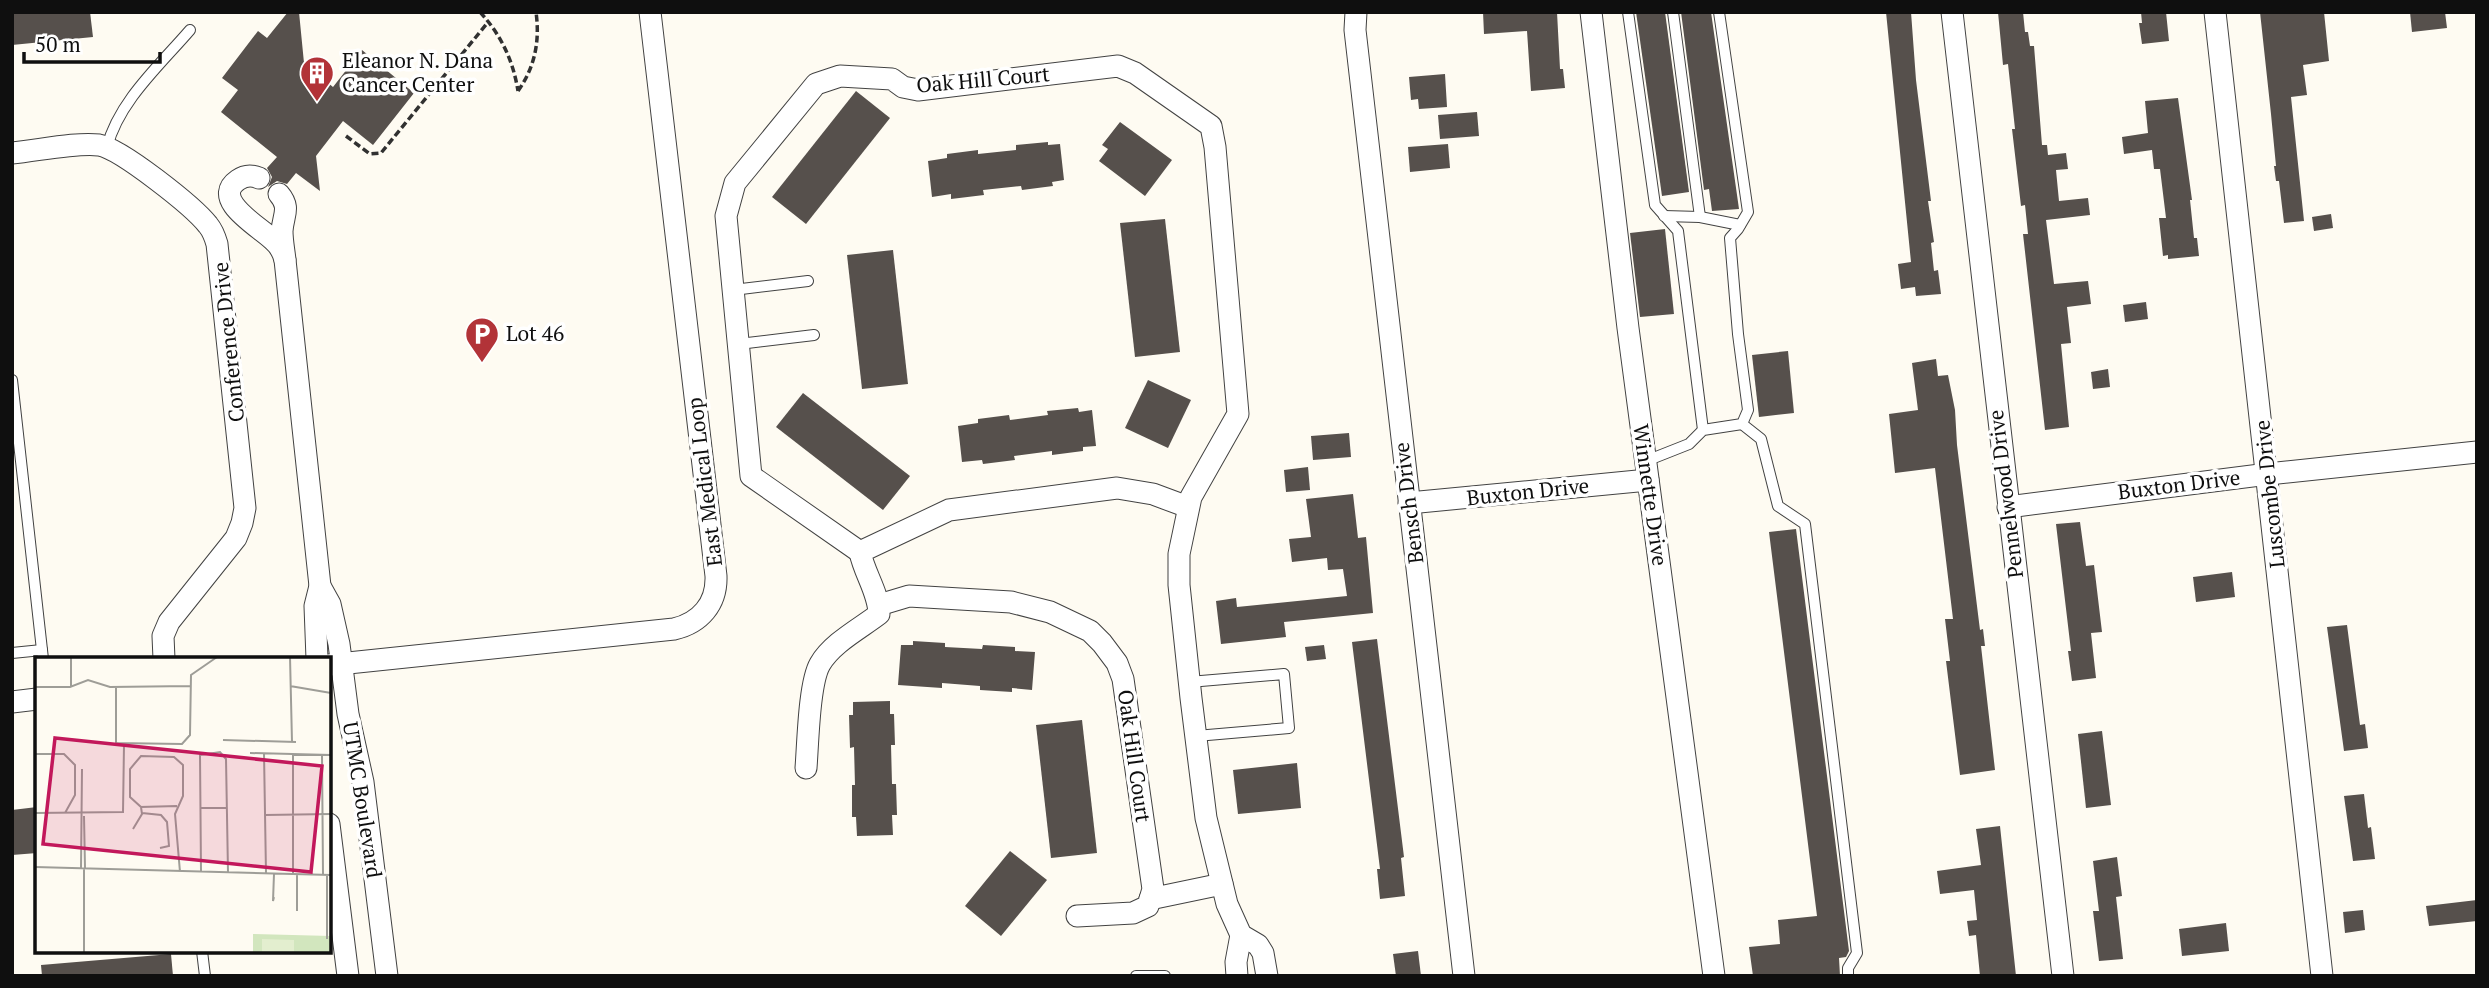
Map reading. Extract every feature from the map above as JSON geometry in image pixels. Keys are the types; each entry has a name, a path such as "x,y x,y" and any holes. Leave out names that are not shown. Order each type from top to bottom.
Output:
{"street":[{"name":"East Medical Loop","path":"331,663 674,629 697,620 710,606 716,576 650,12"},
{"name":"Pennelwood Drive","path":"1952,12 2063,976"},
{"name":"Luscombe Drive","path":"2215,12 2322,976"},
{"name":"Winnette Drive","path":"1591,13 1647,471 1714,976"},
{"name":"Bensch Drive","path":"1356,21 1464,976"},
{"name":"Oak Hill Court","path":"860,552 751,476 726,216 735,183 817,84 840,76 892,79 903,86 918,90 1118,66 1135,73 1211,126 1215,147 1238,414 1191,497 1179,554 1179,575 1206,818 1227,904 1241,935 1258,945 1266,962 1267,976"},
{"path":"12,153 92,145 107,147"},
{"name":"Conference Drive","path":"107,147 135,164 198,214 211,228 220,254 246,494 244,515 230,545 169,622 163,642 164,657"},
{"path":"259,178 248,176 237,180 231,189 230,198 236,209 276,242 285,260"},
{"name":"UTMC Boulevard","path":"279,194 285,201 287,214 283,229 285,260 320,586 330,604 329,657"},
{"name":"Buxton Drive","path":"2008,507 2268,474 2477,452"},
{"name":"Buxton Drive","path":"1409,503 1647,471"},
{"path":"806,768 812,688 820,664 834,648 880,614 860,552 949,510 1117,488 1153,494 1188,507"},
{"name":"Oak Hill Court","path":"879,605 909,596 1011,602 1050,612 1071,621 1090,631 1102,643 1117,663 1123,679 1153,889 1150,898"},
{"name":"UTMC Boulevard","path":"331,670 365,795 386,973"},
{"path":"12,702 35,699"},
{"name":"UTMC Boulevard","path":"331,840 348,975"},
{"path":"1077,916 1133,913 1148,906 1150,898 1222,884"},
{"path":"1237,976 1236,962 1241,935"},
{"path":"348,975 386,973"}],"lane":[{"path":"1628,12 1654,205 1678,231 1703,430"},
{"path":"1673,12 1700,217"},
{"path":"1719,12 1748,212 1730,238 1748,410 1742,424"},
{"path":"107,147 121,112 190,30"},
{"path":"1664,216 1700,217 1740,225"},
{"path":"733,290 808,281"},
{"path":"739,344 814,335"},
{"path":"12,380 42,655 12,653"},
{"path":"1647,471 1689,444 1703,430 1742,424 1761,439 1779,506 1805,524 1857,953 1848,968 1848,976"},
{"path":"1189,682 1284,674 1289,728 1196,736"},
{"path":"202,953 205,976"},
{"path":"1136,976 1165,976"}],"path":[{"path":"480,12 501,40 514,66 518,91 537,48 536,12"},
{"path":"346,136 370,154 382,153 489,22"}],"building":[{"path":"12,12 90,12 93,37 12,45"},
{"name":"Eleanor N. Dana Cancer Center","path":"288,12 299,12 304,63 333,87 362,50 414,93 373,145 343,121 316,156 320,191 296,173 287,184 277,181 268,187 272,177 267,168 277,157 221,112 238,90 222,78 258,31 267,38"},
{"path":"1483,12 1557,12 1560,69 1563,69 1565,88 1531,91 1527,31 1484,34"},
{"path":"1636,12 1665,12 1689,192 1662,196"},
{"path":"1681,12 1711,12 1739,209 1712,211 1709,189 1704,190"},
{"path":"1886,12 1911,12 1916,80 1931,201 1928,201 1934,242 1931,243 1934,271 1938,270 1941,294 1916,296 1915,287 1901,289 1898,264 1911,262"},
{"path":"1998,12 2023,12 2025,32 2028,32 2030,46 2034,46 2042,145 2047,145 2048,155 2066,153 2068,169 2056,170 2059,201 2088,198 2090,215 2046,220 2054,284 2088,281 2091,304 2067,307 2071,343 2061,344 2069,427 2045,430 2023,234 2028,234 2025,205 2021,206 2008,64 2003,65"},
{"path":"2141,12 2166,12 2169,41 2142,44 2139,23 2142,23"},
{"path":"2260,12 2324,12 2329,61 2303,65 2307,95 2291,97 2304,221 2284,223 2279,181 2276,181 2274,166"},
{"path":"2410,12 2445,12 2447,28 2412,32"},
{"path":"1445,74 1447,107 1419,109 1418,99 1411,100 1409,77"},
{"path":"856,91 890,118 806,224 772,197"},
{"path":"2178,98 2192,200 2194,238 2197,238 2199,256 2168,259 2168,255 2163,256 2159,218 2166,218 2160,169 2154,169 2152,150 2124,154 2122,137 2148,133 2145,101"},
{"path":"1477,112 1479,136 1440,139 1438,115"},
{"path":"1120,122 1172,160 1145,196 1099,161 1108,149 1102,145"},
{"path":"1048,142 1048,145 1060,144 1064,180 1052,182 1053,186 1022,190 1021,186 983,190 984,195 951,199 951,194 932,197 928,161 947,158 947,154 978,150 978,154 1016,150 1016,145"},
{"path":"1448,144 1450,168 1410,172 1408,147"},
{"path":"2331,214 2333,228 2314,231 2312,217"},
{"path":"1165,219 1180,352 1135,357 1120,223"},
{"path":"1665,229 1674,314 1640,317 1630,233"},
{"path":"893,250 908,384 862,389 847,255"},
{"path":"2146,302 2148,319 2125,322 2123,305"},
{"path":"1788,351 1794,413 1759,417 1752,355"},
{"path":"1936,359 1938,376 1948,375 1955,410 1980,630 1983,629 1985,646 1981,646 1995,770 1960,775 1946,661 1950,661 1945,619 1953,619 1935,468 1895,473 1889,414 1918,410 1912,363"},
{"path":"2108,369 2110,387 2093,389 2091,372"},
{"path":"1148,380 1191,400 1168,448 1125,428"},
{"path":"803,393 910,476 883,510 776,427"},
{"path":"1078,408 1079,412 1092,410 1096,446 1083,447 1083,451 1052,455 1052,451 1014,456 1015,460 983,464 982,460 962,462 958,426 978,423 978,419 1009,415 1010,420 1048,415 1047,411"},
{"path":"1349,433 1351,457 1313,460 1311,436"},
{"path":"1308,467 1310,490 1286,492 1284,470"},
{"path":"1353,494 1358,538 1366,537 1373,613 1284,622 1286,637 1221,644 1216,601 1236,598 1237,607 1347,596 1343,569 1328,570 1327,558 1292,562 1289,539 1311,537 1306,499"},
{"path":"2080,522 2086,566 2094,565 2102,632 2091,633 2096,678 2072,681 2056,524"},
{"path":"1796,529 1849,951 1846,957 1839,958 1840,976 1753,976 1749,947 1780,944 1778,920 1817,916 1769,532"},
{"path":"2232,572 2235,597 2196,602 2193,577"},
{"path":"2347,625 2360,725 2365,724 2368,748 2344,751 2327,627"},
{"path":"1377,639 1404,857 1401,858 1405,896 1380,899 1377,869 1380,869 1352,642"},
{"path":"913,641 945,643 945,647 1015,647 1015,651 1035,652 1032,690 980,690 980,686 942,683 942,688 898,685 901,645 913,645"},
{"path":"1324,645 1326,659 1307,661 1305,647"},
{"path":"890,701 890,714 894,714 895,745 891,745 892,784 896,784 897,815 892,815 893,835 857,836 856,817 852,817 854,747 850,748 849,715 853,715 853,702"},
{"path":"1082,720 1097,853 1051,858 1036,725"},
{"path":"2102,731 2111,805 2086,808 2078,734"},
{"path":"1297,763 1301,808 1238,814 1233,770"},
{"path":"2364,794 2375,859 2353,861 2344,796"},
{"path":"35,807 35,853 12,855 12,810"},
{"path":"2000,826 2016,976 1980,976 1976,935 1969,936 1967,921 1977,920 1974,890 1940,894 1937,871 1981,865 1976,829"},
{"path":"1010,851 1047,880 1001,936 965,906"},
{"path":"2117,857 2122,896 2116,897 2123,959 2099,961 2093,911 2099,911 2093,861"},
{"path":"2477,900 2477,921 2429,926 2426,906"},
{"path":"2363,910 2365,930 2345,933 2343,912"},
{"path":"2226,923 2229,951 2182,956 2179,929"},
{"path":"1418,951 1421,976 1396,976 1393,954"},
{"path":"171,954 173,976 42,976 41,965"}],"place":[{"name":"Eleanor N. Dana Cancer Center","path":"317,103"},
{"name":"Lot 46","path":"482,364"}]}
